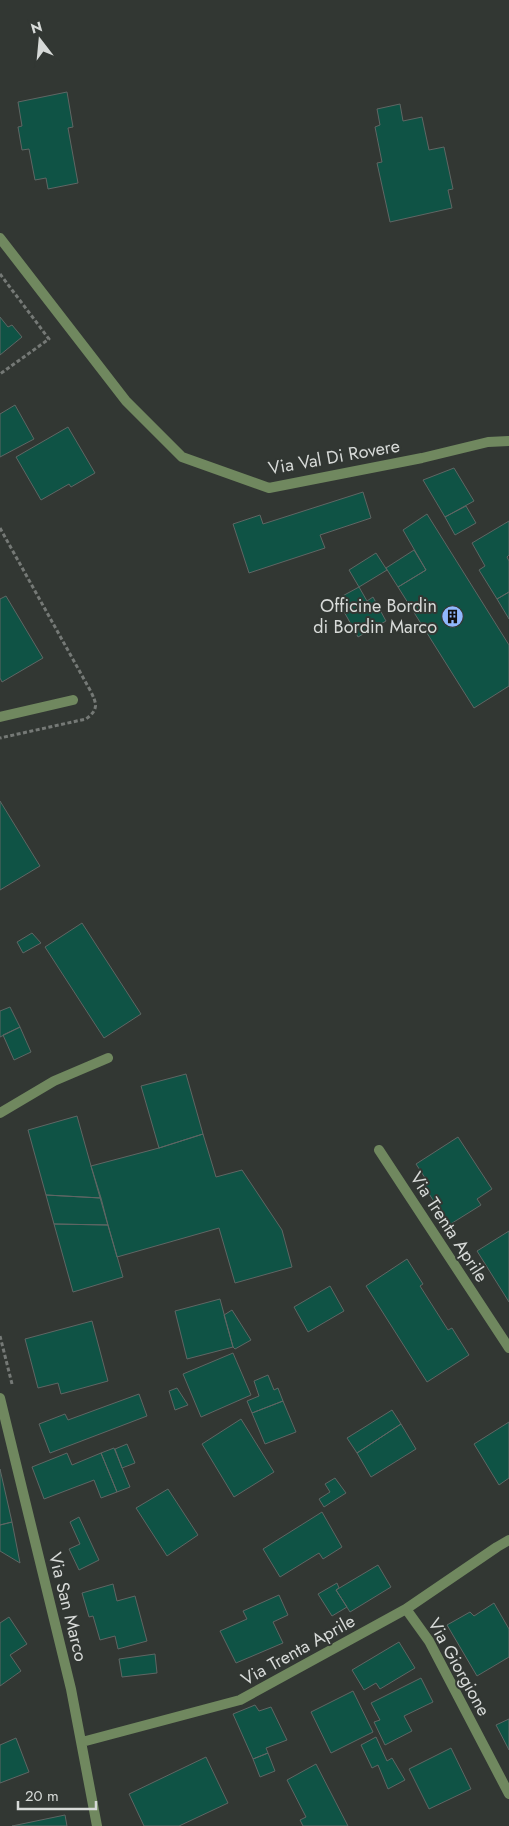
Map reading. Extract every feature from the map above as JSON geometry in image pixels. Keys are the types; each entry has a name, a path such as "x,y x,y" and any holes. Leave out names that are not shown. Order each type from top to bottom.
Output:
{"street":[{"name":"Via Val Di Rovere","path":"0,238 126,402 182,457 268,488 422,458 488,442 509,441"},
{"path":"0,717 73,700"},
{"path":"0,1113 54,1081 108,1058"},
{"name":"Via Trenta Aprile","path":"379,1150 509,1348"},
{"name":"Via San Marco","path":"0,1398 56,1624 82,1742 97,1826"},
{"name":"Via Trenta Aprile","path":"82,1742 240,1700 406,1609 509,1540"},
{"name":"Via Giorgione","path":"406,1609 429,1641 509,1794"}],"path":[{"path":"0,274 49,339 0,374"},
{"path":"0,528 96,700 94,713 86,719 0,738"}],"building":[{"path":"67,92 73,127 68,128 78,183 48,189 46,178 35,180 29,149 22,150 18,127 22,126 18,102"},
{"path":"400,104 403,121 422,117 429,150 444,147 453,189 448,190 452,208 390,222 377,163 382,162 375,127 380,125 377,109"},
{"path":"0,317 8,327 12,325 22,337 0,355"},
{"path":"15,405 34,439 0,457 0,414"},
{"path":"68,427 95,473 71,487 69,484 41,500 16,457"},
{"path":"454,468 474,501 445,517 423,480"},
{"path":"363,492 371,518 320,535 325,548 249,573 233,524 260,515 263,524"},
{"path":"466,506 476,523 455,535 445,517"},
{"name":"Officine Bordin di Bordin Marco","path":"427,514 509,645 509,686 474,708 398,587 426,570 403,530"},
{"path":"509,521 509,555 507,557 509,561 509,592 497,599 479,570 485,566 472,543"},
{"path":"414,550 426,570 398,587 386,568"},
{"path":"376,553 387,570 359,587 349,570"},
{"path":"359,587 367,601 373,597 386,621 358,637 337,599"},
{"path":"509,592 509,619 497,599"},
{"path":"6,596 43,658 2,682 0,678 0,599"},
{"path":"0,801 40,866 0,890"},
{"path":"82,923 141,1014 104,1038 45,947"},
{"path":"32,933 41,943 23,953 17,942"},
{"path":"10,1007 20,1027 0,1037 0,1011"},
{"path":"20,1027 31,1052 14,1060 3,1035"},
{"path":"186,1074 203,1134 159,1148 141,1086"},
{"path":"77,1116 101,1198 46,1195 28,1130"},
{"path":"203,1134 216,1177 242,1170 282,1230 292,1267 235,1283 219,1228 117,1257 91,1166"},
{"path":"458,1137 492,1189 477,1199 481,1205 449,1225 424,1186 429,1184 416,1164"},
{"path":"46,1195 101,1198 108,1225 54,1224"},
{"path":"54,1224 108,1225 123,1277 73,1292"},
{"path":"509,1231 509,1302 477,1251"},
{"path":"407,1259 423,1284 420,1286 448,1330 452,1328 469,1355 427,1382 366,1286"},
{"path":"330,1286 344,1311 308,1332 294,1307"},
{"path":"220,1299 233,1347 187,1359 175,1311"},
{"path":"232,1310 251,1340 235,1349 224,1315"},
{"path":"92,1321 108,1381 61,1394 58,1383 38,1388 25,1339"},
{"path":"233,1353 251,1395 201,1417 183,1374"},
{"path":"268,1375 274,1390 278,1388 283,1401 252,1413 247,1401 259,1396 254,1381"},
{"path":"177,1388 188,1405 175,1410 169,1391"},
{"path":"139,1394 147,1416 50,1453 39,1424 65,1414 68,1420"},
{"path":"283,1401 296,1432 265,1444 252,1413"},
{"path":"392,1410 401,1424 357,1453 347,1438"},
{"path":"241,1419 274,1472 234,1497 202,1444"},
{"path":"509,1422 509,1478 499,1485 474,1444"},
{"path":"401,1424 416,1449 371,1477 357,1453"},
{"path":"127,1444 135,1463 122,1468 115,1449"},
{"path":"114,1448 130,1487 117,1492 101,1453"},
{"path":"67,1453 72,1465 101,1453 117,1492 101,1498 94,1480 44,1499 32,1467"},
{"path":"0,1469 12,1522 0,1525"},
{"path":"335,1478 346,1493 324,1507 319,1499 330,1492 325,1484"},
{"path":"168,1489 198,1535 167,1556 136,1508"},
{"path":"322,1512 342,1547 323,1559 319,1553 280,1577 263,1549"},
{"path":"79,1517 99,1560 79,1570 69,1549 80,1544 70,1522"},
{"path":"12,1522 20,1563 0,1551 0,1525"},
{"path":"378,1565 391,1587 350,1612 336,1590"},
{"path":"337,1583 339,1588 336,1590 347,1607 332,1616 318,1594"},
{"path":"113,1584 117,1601 135,1596 147,1641 118,1649 115,1636 100,1640 93,1616 89,1617 82,1593"},
{"path":"279,1595 288,1615 273,1622 283,1643 236,1663 220,1631 247,1619 243,1611"},
{"path":"494,1603 509,1629 509,1657 477,1676 447,1625 470,1612 474,1616"},
{"path":"9,1617 27,1644 10,1655 21,1671 0,1686 0,1623"},
{"path":"399,1642 415,1668 380,1689 376,1683 364,1690 352,1670"},
{"path":"155,1654 157,1673 122,1677 119,1659"},
{"path":"421,1678 433,1702 404,1716 412,1731 385,1745 374,1722 380,1720 371,1703"},
{"path":"353,1691 373,1732 331,1753 311,1712"},
{"path":"255,1705 259,1711 271,1707 287,1740 266,1748 268,1753 253,1759 233,1714"},
{"path":"509,1719 509,1750 496,1725"},
{"path":"376,1737 387,1761 392,1758 405,1780 388,1789 378,1765 372,1768 361,1745"},
{"path":"16,1738 29,1772 0,1783 0,1745"},
{"path":"451,1748 471,1789 429,1809 409,1769"},
{"path":"268,1753 275,1771 260,1777 253,1759"},
{"path":"206,1757 228,1803 179,1826 144,1826 129,1794"},
{"path":"316,1764 348,1826 303,1826 300,1820 306,1817 287,1780"},
{"path":"65,1815 67,1826 12,1826"}],"place":[{"name":"Officine Bordin di Bordin Marco","path":"453,616"}]}
